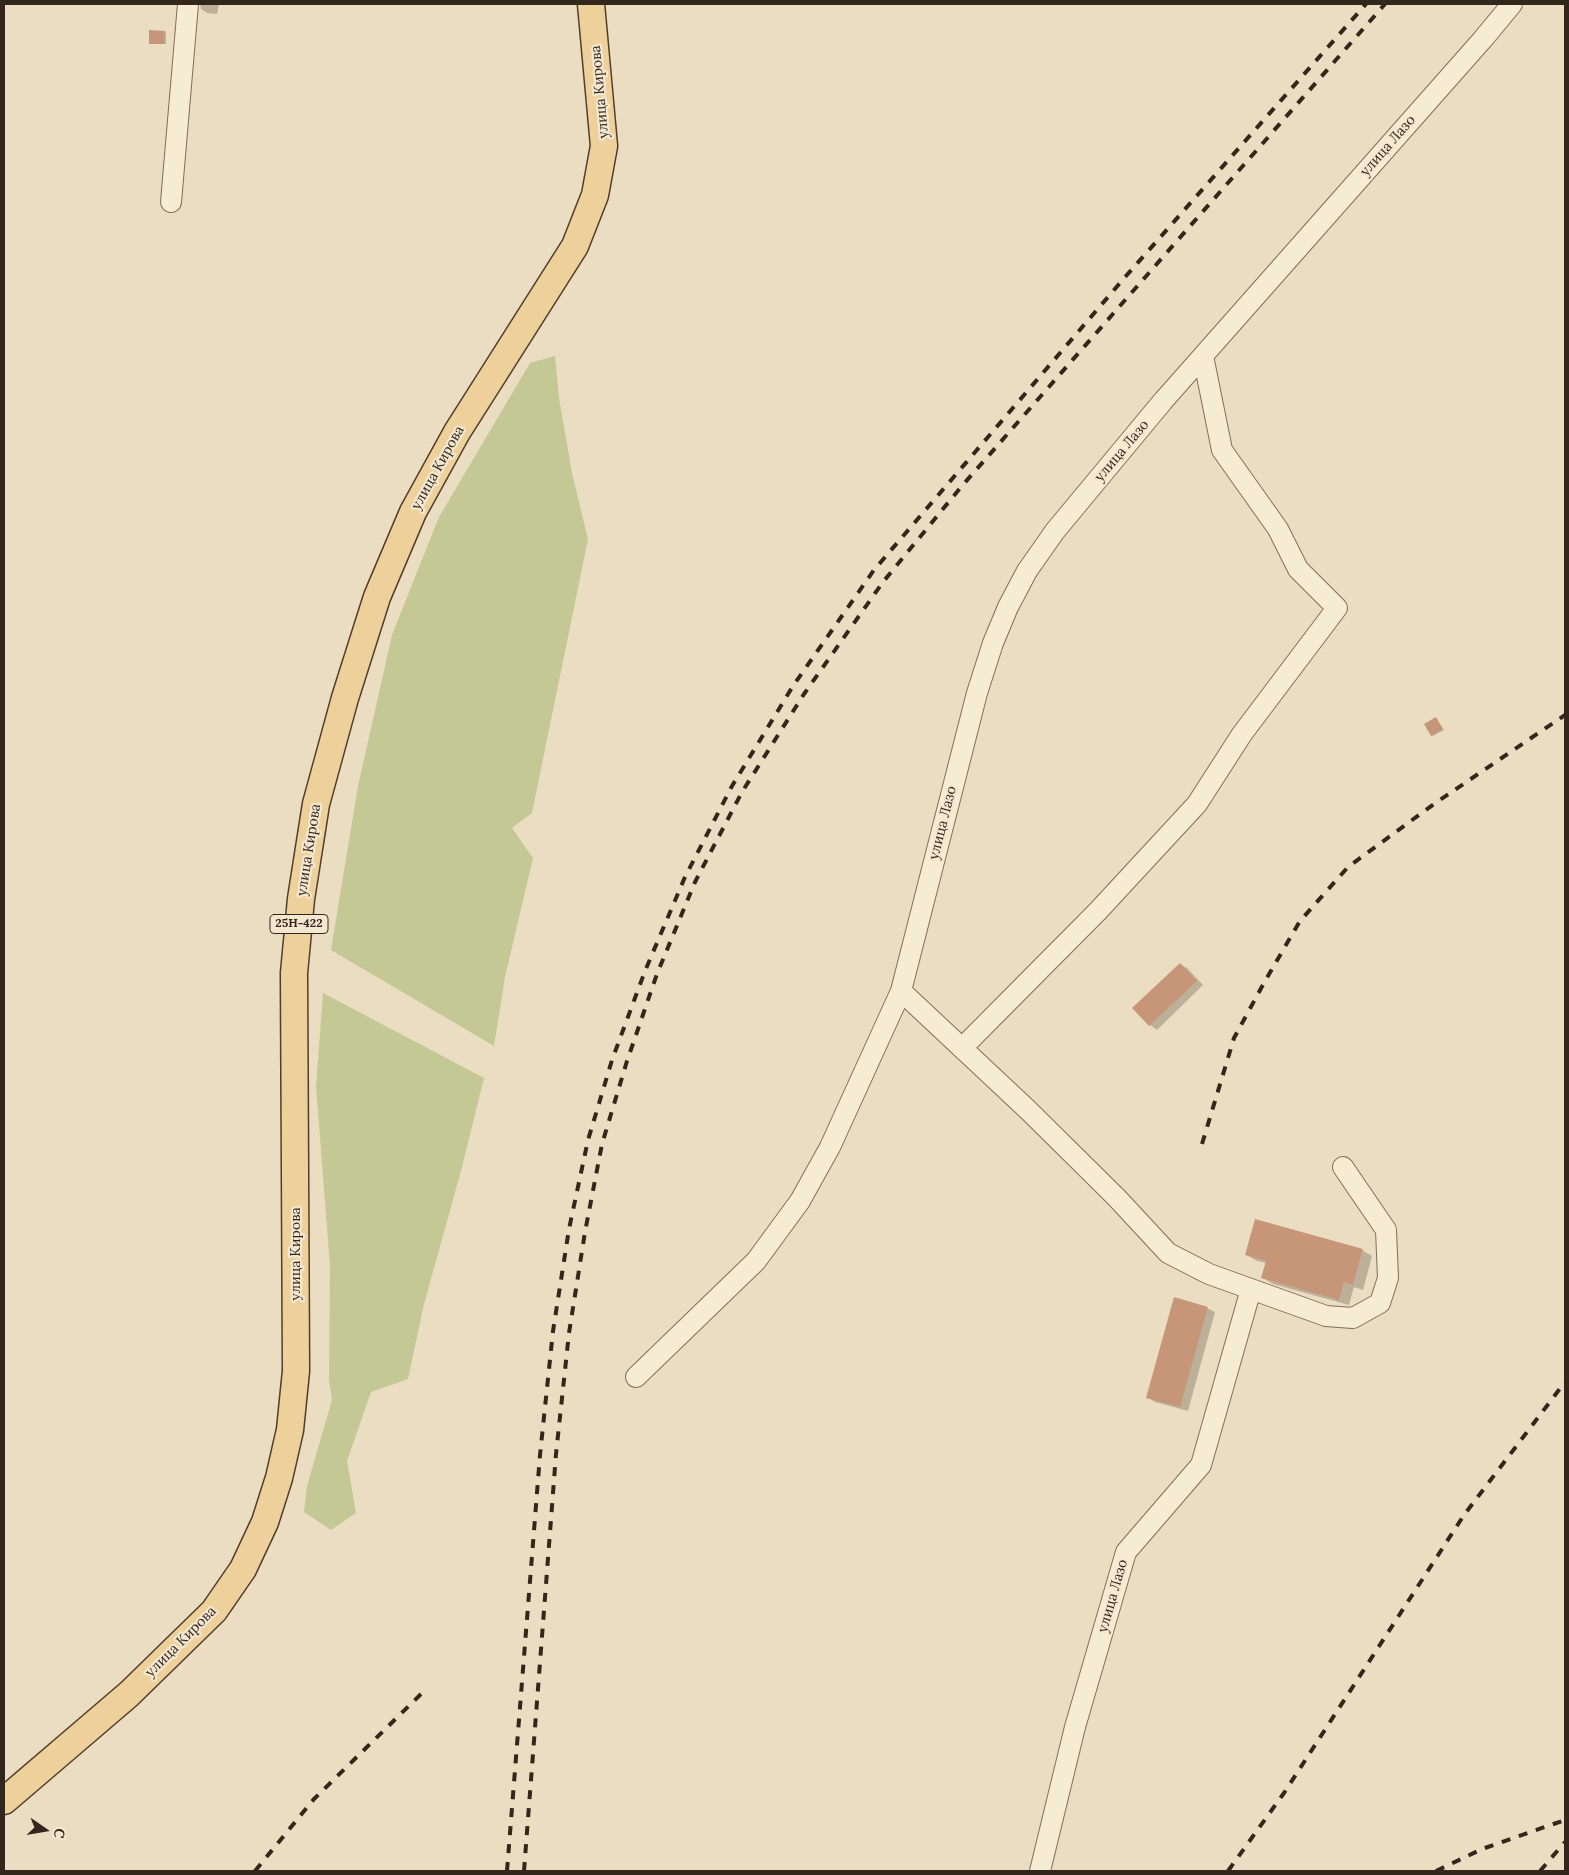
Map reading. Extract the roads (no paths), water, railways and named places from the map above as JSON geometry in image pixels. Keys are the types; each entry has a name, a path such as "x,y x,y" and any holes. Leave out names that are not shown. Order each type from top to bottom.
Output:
{"main road":[{"name":"улица Кирова","path":"4,1801 129,1694 214,1611 243,1569 265,1522 279,1478 290,1430 296,1370 294,973 301,899 316,804 345,698 377,597 413,512 457,432 575,246 595,195 604,146 601,92 591,4"}],"street":[{"path":"172,202 188,4"},
{"name":"улица Лазо","path":"636,1377 756,1261 800,1201 830,1147 902,991 977,693 993,644 1008,607 1027,571 1055,531 1163,401 1512,4"},
{"path":"962,1048 1098,911 1197,804 1242,734 1337,608 1298,569 1278,529 1222,450 1203,356"},
{"path":"902,991 1028,1110 1168,1253 1209,1274 1326,1316 1353,1318 1380,1303 1388,1278 1386,1230 1343,1167"},
{"name":"улица Лазо","path":"1040,1871 1075,1727 1126,1552 1201,1465 1251,1289"}],"railway":[{"path":"507,1871 540,1455 553,1331 569,1229 588,1140 612,1060 645,971 685,877 732,786 793,686 874,570 1126,276 1366,4"},
{"path":"524,1871 556,1454 569,1333 585,1232 602,1144 627,1061 657,974 695,882 742,792 804,694 883,582 961,487 1385,4"},
{"path":"1202,1144 1234,1038 1300,921 1348,867 1434,804 1565,715"},
{"path":"1228,1871 1284,1793 1464,1515 1565,1382"},
{"path":"255,1871 314,1799 421,1694"},
{"path":"1436,1871 1482,1849 1565,1820"},
{"path":"1540,1871 1565,1842"}]}
